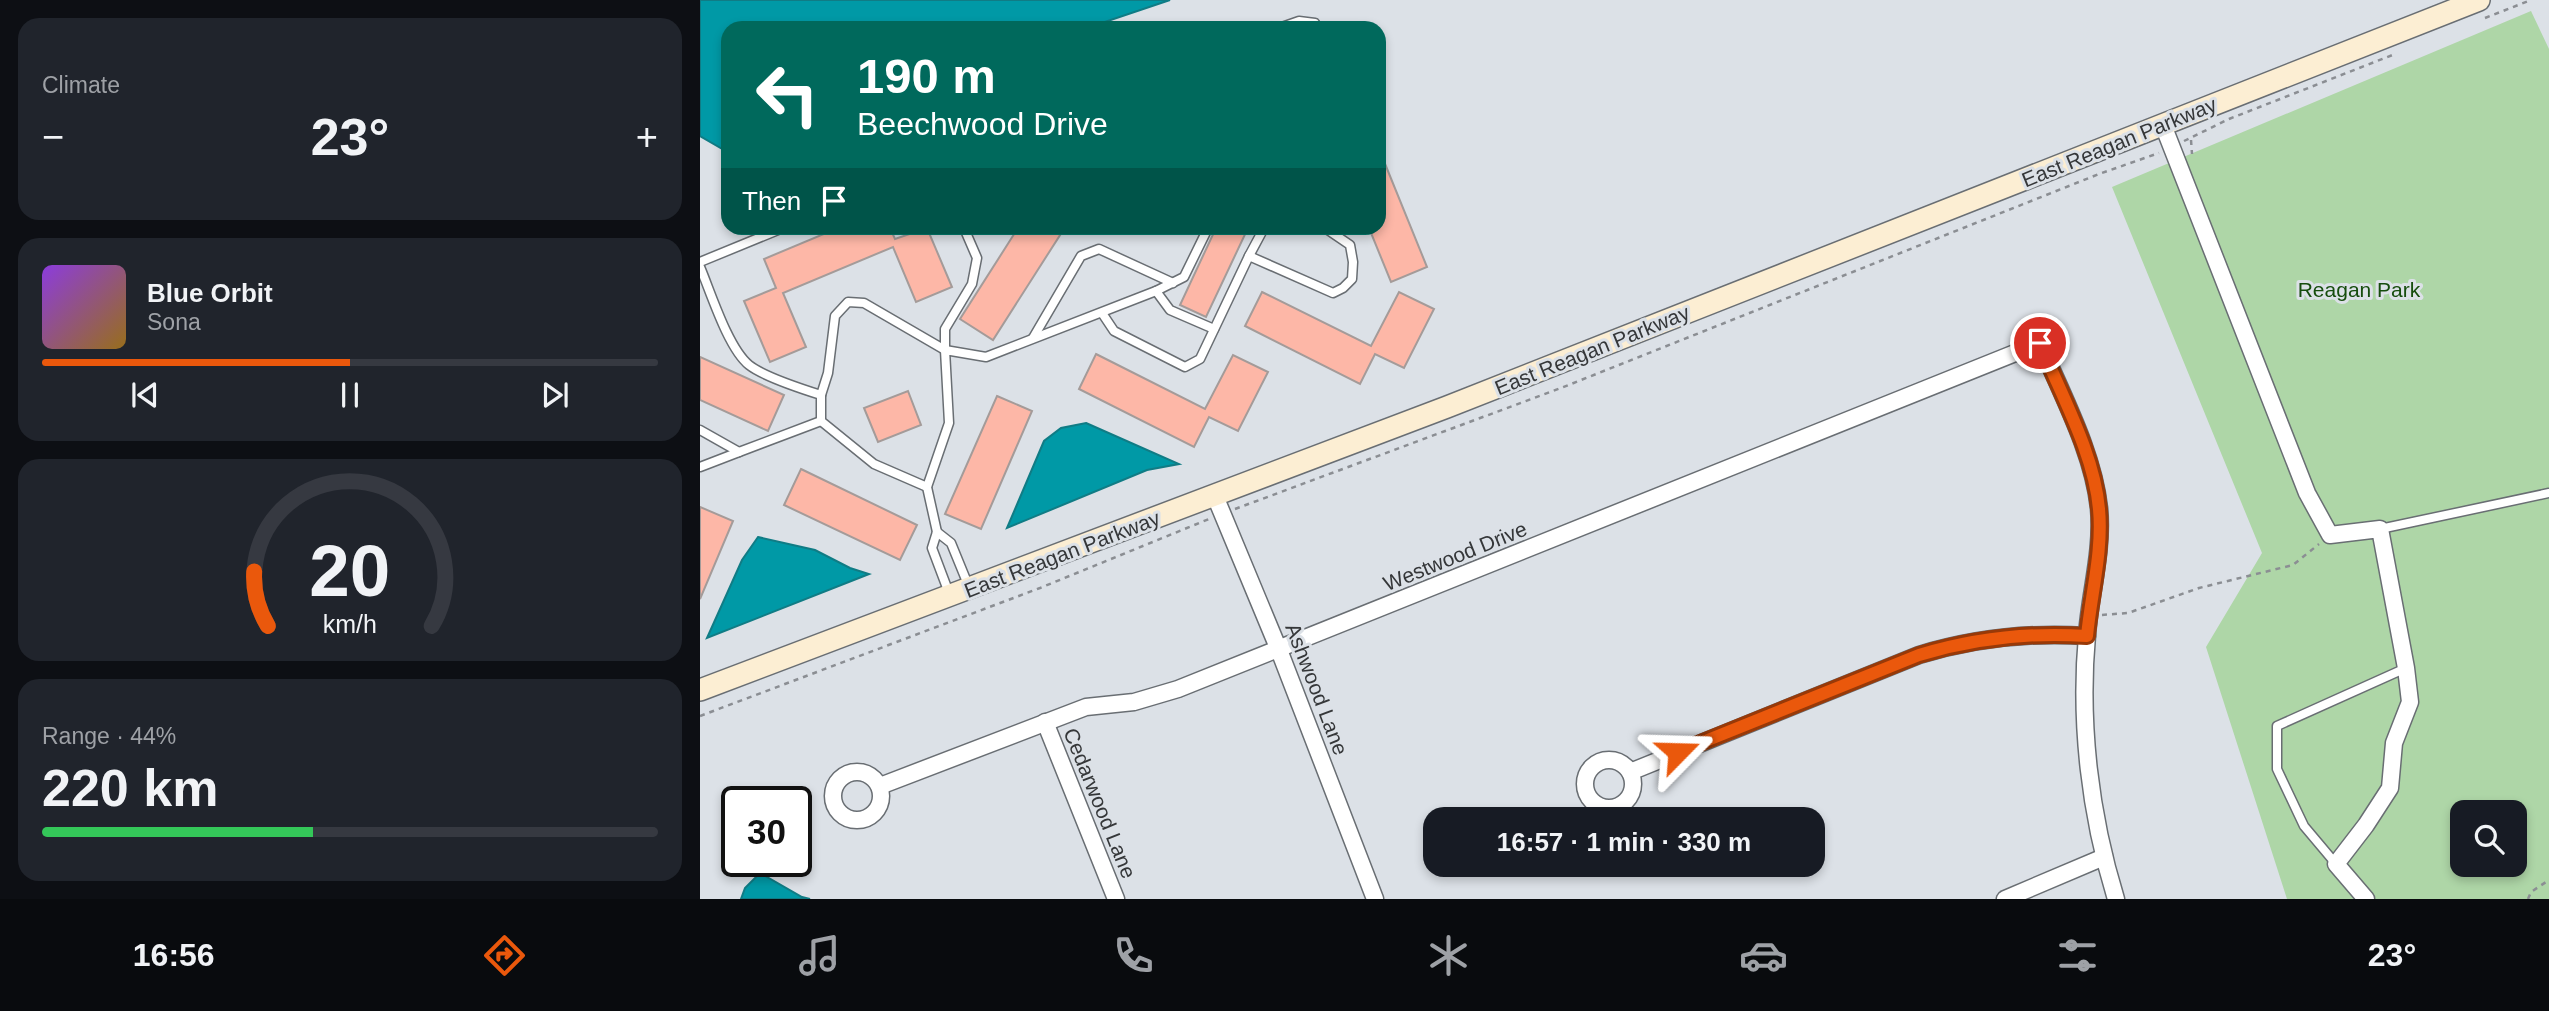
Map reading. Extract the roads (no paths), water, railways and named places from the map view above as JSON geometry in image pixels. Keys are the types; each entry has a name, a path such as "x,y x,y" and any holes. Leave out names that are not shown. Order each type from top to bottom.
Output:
{"street":[{"name":"East Reagan Parkway","path":"700,690 960,593 1218,505 1460,402 2163,125 2482,9"},
{"path":"2163,125 2307,493 2330,535 2380,529 2410,702 2395,743 2390,788 2336,864 2366,899"},
{"name":"Westwood Drive","path":"880,786 1086,707 1134,702 1279,650 2040,343 2095,479 2099,542 2087,636"},
{"name":"Ashwood Lane","path":"1218,505 1279,650 1375,899"},
{"path":"1630,772 1919,655 1989,638 2022,634 2087,636 2085,713 2088,762 2094,809 2116,899"},
{"name":"Cedarwood Lane","path":"1045,722 1116,899"},
{"path":"2005,899 2104,856"}],"lane":[{"path":"767,235 700,265 733,346 749,366 821,395"},
{"path":"960,593 932,548 937,532 927,487 949,423 945,329 972,284 977,258 967,235"},
{"path":"821,421 821,395 828,373 835,316 848,302 864,303 944,350 986,357 1102,313 1184,277 1205,235"},
{"path":"1102,313 1114,331 1185,368 1199,359 1260,235"},
{"path":"1249,256 1333,293 1352,279 1353,262 1350,244 1336,235"},
{"path":"1033,338 1081,256 1099,249 1173,283"},
{"path":"1156,291 1170,310 1214,328"},
{"path":"821,421 874,464 927,487"},
{"path":"700,467 821,421"},
{"path":"700,429 739,452"},
{"path":"2380,529 2549,493"},
{"path":"937,532 951,543 960,593"},
{"path":"2336,864 2304,826 2277,769 2277,726 2406,668"}],"water":[{"path":"700,0 1170,0 1108,21 721,21 721,148 700,136"},
{"path":"1086,423 1179,464 1147,470 1007,528 1044,441 1061,428"},
{"path":"758,537 815,550 850,568 869,574 707,638 742,560"},
{"path":"756,877 767,877 810,899 741,899 745,888"}],"park label":[{"name":"Reagan Park","path":"2359,289"}]}
